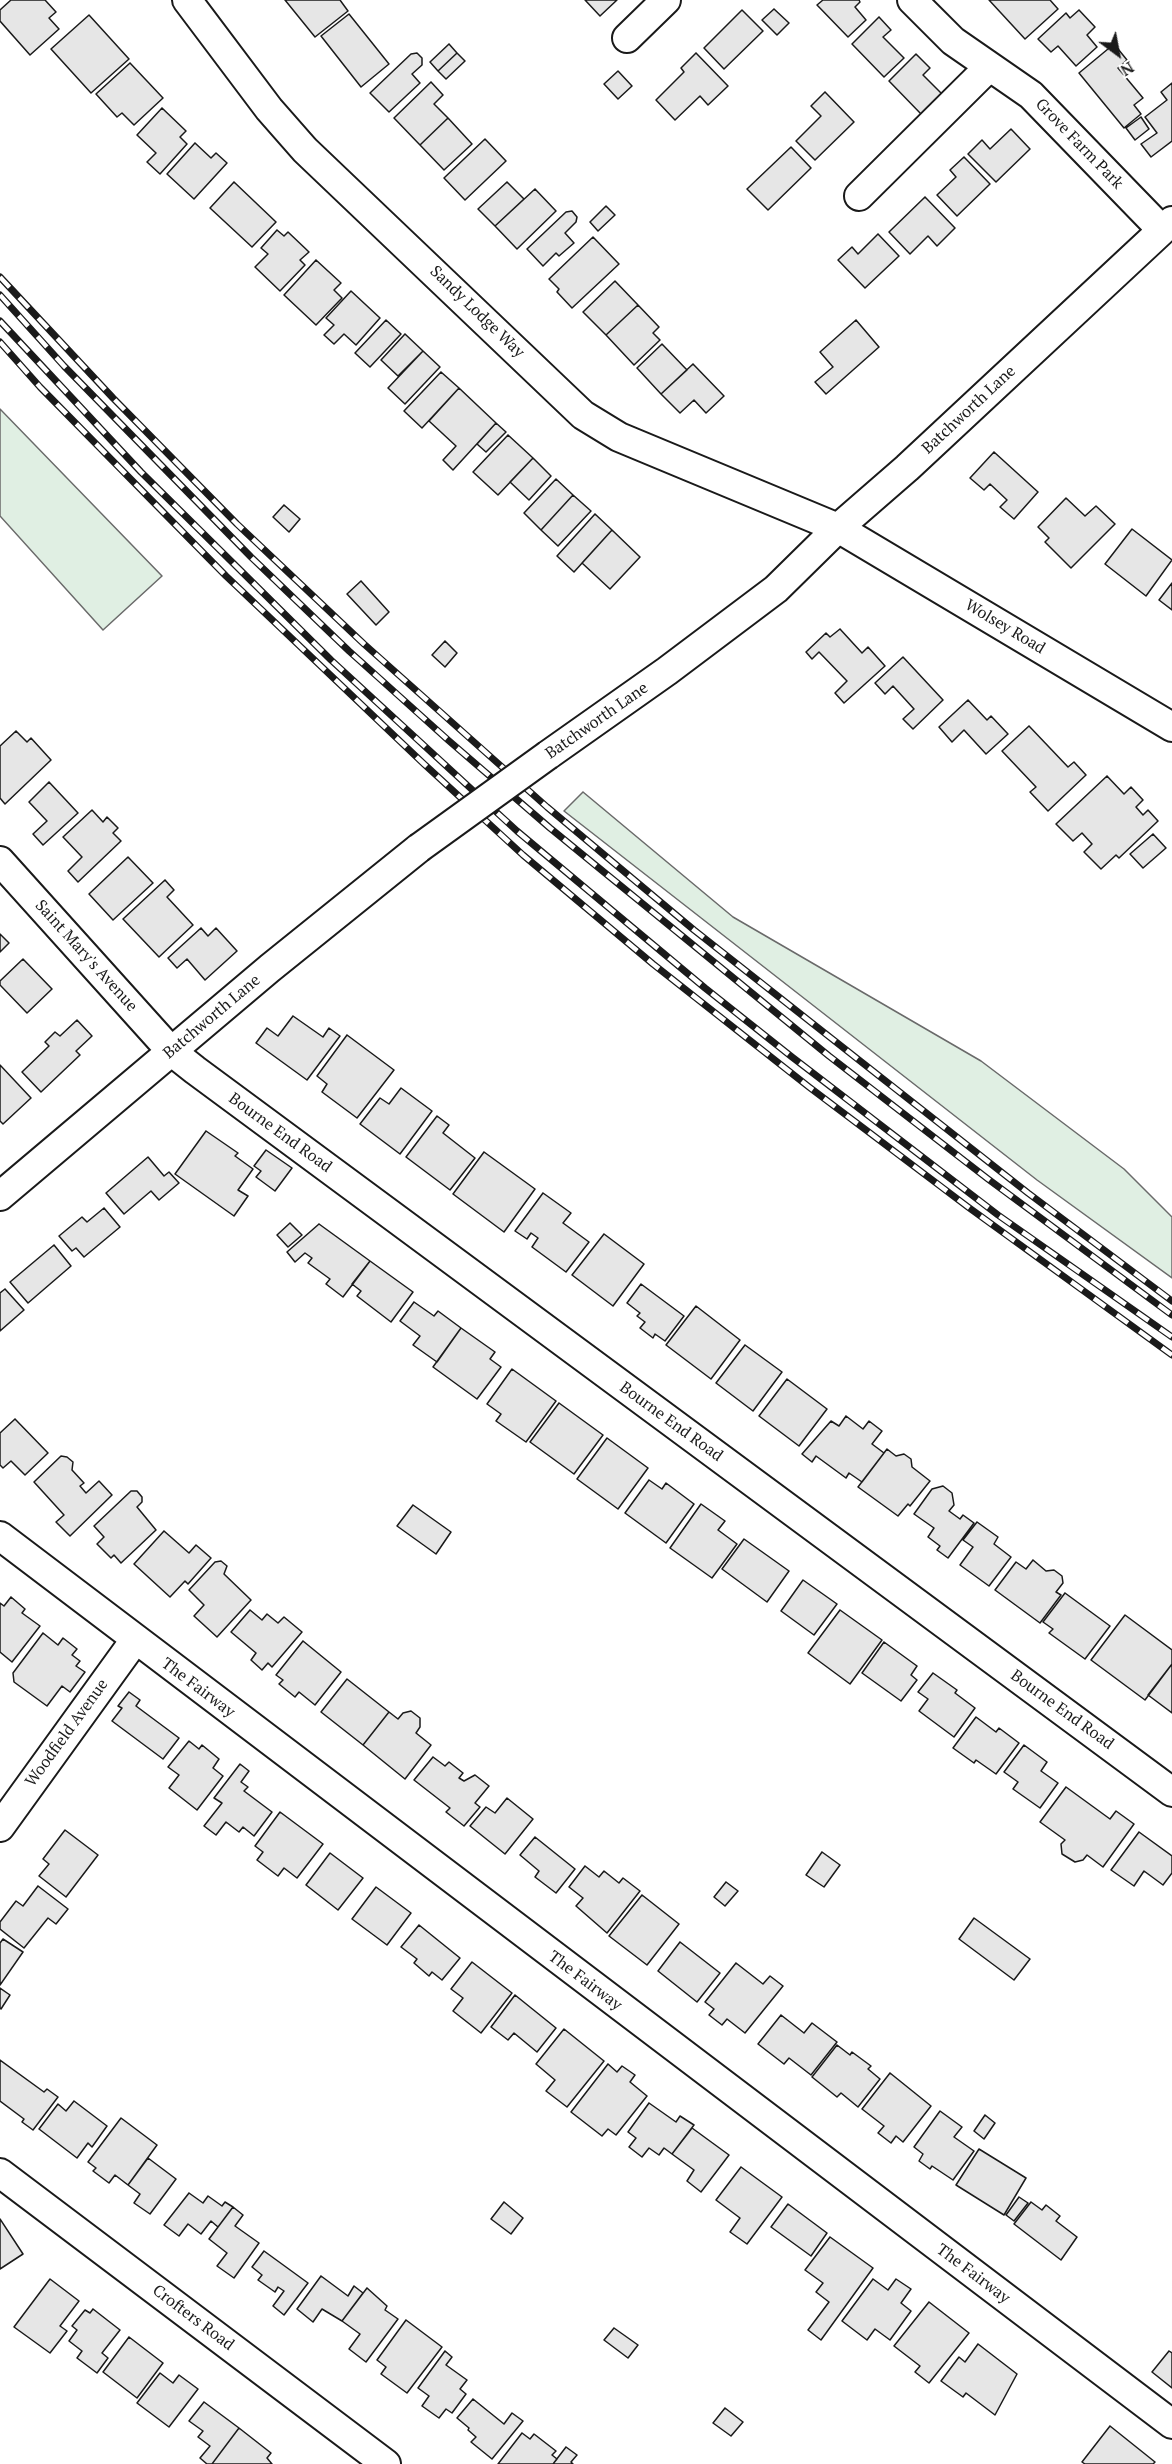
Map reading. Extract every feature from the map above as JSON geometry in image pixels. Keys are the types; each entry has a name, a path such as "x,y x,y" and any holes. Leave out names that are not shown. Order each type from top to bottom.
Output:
{"street":[{"name":"Sandy Lodge Way","path":"187,0 269,109 305,150 583,415 619,437 838,528"},
{"path":"627,38 666,0"},
{"name":"Grove Farm Park","path":"912,0 953,41 1031,95 1167,225"},
{"path":"859,196 989,67"},
{"name":"Batchworth Lane","path":"0,1196 171,1051 419,848 667,671 776,589 838,528 907,468 1167,225"},
{"name":"Wolsey Road","path":"838,528 1172,726"},
{"name":"Saint Mary's Avenue","path":"0,861 171,1051"},
{"name":"Bourne End Road","path":"171,1051 1172,1792"},
{"name":"The Fairway","path":"0,1536 1172,2424"},
{"name":"Woodfield Avenue","path":"0,1827 135,1640"},
{"name":"Crofters Road","path":"0,2173 386,2464"}],"green space":[{"path":"0,409 162,576 103,630 0,516"},
{"path":"583,792 733,917 981,1061 1124,1169 1172,1217 1172,1278 1037,1180 564,811"}],"building":[{"path":"11,0 45,0 56,12 49,18 59,29 30,55 0,21 0,10"},
{"path":"285,0 340,0 348,11 315,37"},
{"path":"585,0 617,0 600,16"},
{"path":"823,0 859,0 860,2 855,7 866,20 848,37 817,5"},
{"path":"989,0 1050,0 1058,9 1025,39"},
{"path":"774,9 789,23 777,35 762,20"},
{"path":"742,10 763,31 724,69 704,48"},
{"path":"1079,10 1095,27 1087,35 1097,47 1076,66 1058,46 1051,52 1038,39 1066,13 1070,18"},
{"path":"349,14 389,64 361,87 321,36"},
{"path":"89,15 129,59 91,93 51,49"},
{"path":"879,17 891,30 883,37 904,58 884,77 852,44"},
{"path":"449,44 457,53 438,71 430,62"},
{"path":"1114,44 1127,60 1118,68 1143,98 1134,105 1141,114 1124,128 1079,73"},
{"path":"417,53 422,58 422,65 412,74 420,83 389,112 370,93 411,54"},
{"path":"457,53 465,61 446,79 438,71"},
{"path":"696,53 728,86 708,105 700,96 675,120 656,100 684,72 681,68"},
{"path":"916,54 930,68 923,75 943,95 922,115 889,81"},
{"path":"130,63 163,98 134,125 122,113 117,117 96,94"},
{"path":"618,71 632,86 618,99 604,84"},
{"path":"431,82 443,95 434,104 448,118 420,145 394,118"},
{"path":"1172,83 1172,141 1151,157 1141,144 1157,133 1145,117 1167,100 1161,92"},
{"path":"825,92 854,122 815,160 796,141 821,116 811,106"},
{"path":"162,108 186,131 180,137 187,144 160,174 147,162 156,153 137,135"},
{"path":"1141,117 1149,129 1135,140 1126,128"},
{"path":"448,118 472,144 444,170 420,145"},
{"path":"1011,129 1030,149 996,182 968,154 982,140 990,149"},
{"path":"485,139 506,161 465,200 444,178"},
{"path":"195,143 211,158 216,153 227,163 194,199 167,174"},
{"path":"791,147 811,168 768,210 747,189"},
{"path":"964,157 990,184 957,216 937,195 956,177 950,170"},
{"path":"234,182 276,222 252,247 210,208"},
{"path":"507,182 524,199 495,226 478,209"},
{"path":"535,189 556,211 517,249 495,226"},
{"path":"925,197 955,228 937,246 928,236 910,254 889,232"},
{"path":"606,206 615,215 598,231 590,222"},
{"path":"572,211 577,217 576,222 565,233 574,243 559,256 556,253 543,266 527,249 566,212"},
{"path":"277,230 284,236 288,232 309,252 300,260 305,265 280,291 255,267 268,254 261,248"},
{"path":"878,234 899,256 865,288 838,260 852,247 858,254"},
{"path":"593,237 619,264 572,308 557,292 559,289 549,279"},
{"path":"316,260 341,283 334,290 342,298 316,325 284,295"},
{"path":"615,281 638,305 606,335 583,312"},
{"path":"351,291 380,318 356,345 344,334 334,344 324,335 334,325 326,318"},
{"path":"638,305 659,327 653,333 660,340 634,365 606,335"},
{"path":"386,320 401,334 370,367 355,353"},
{"path":"856,320 879,347 826,394 815,382 833,367 820,352"},
{"path":"405,334 423,351 398,376 381,360"},
{"path":"662,344 687,370 661,394 637,368"},
{"path":"423,351 440,367 405,404 388,388"},
{"path":"693,364 724,396 706,413 694,400 680,413 661,394"},
{"path":"441,372 459,388 422,428 404,411"},
{"path":"459,388 496,423 453,470 443,460 456,446 429,421"},
{"path":"496,423 506,432 486,452 477,444"},
{"path":"508,435 533,458 498,495 473,472"},
{"path":"994,452 1038,492 1014,519 1000,507 1007,500 990,484 984,490 970,478"},
{"path":"533,458 551,476 529,500 510,482"},
{"path":"556,479 573,495 541,530 524,513"},
{"path":"573,495 591,511 558,546 541,530"},
{"path":"1066,498 1085,516 1096,506 1115,524 1071,568 1045,542 1049,538 1038,527"},
{"path":"284,505 300,519 289,532 273,517"},
{"path":"595,514 612,530 574,572 557,556"},
{"path":"1132,529 1172,560 1146,596 1105,564"},
{"path":"612,530 640,557 610,589 582,563"},
{"path":"361,581 389,612 376,625 347,594"},
{"path":"1172,583 1172,610 1159,600"},
{"path":"840,629 862,653 868,647 885,666 844,703 835,693 847,681 819,652 812,659 806,652 826,633 830,637"},
{"path":"445,641 457,653 445,667 432,655"},
{"path":"903,657 943,700 913,729 903,719 914,709 893,686 885,694 875,683"},
{"path":"968,700 987,720 991,716 1008,734 986,754 964,730 952,742 939,727"},
{"path":"1029,726 1068,767 1074,762 1086,775 1048,811 1030,792 1036,787 1002,751"},
{"path":"16,731 27,742 31,738 51,760 5,804 0,798 0,746"},
{"path":"1107,776 1124,794 1131,787 1143,800 1136,807 1143,815 1148,810 1158,821 1119,858 1116,855 1101,869 1084,852 1092,844 1082,833 1073,841 1056,824"},
{"path":"49,782 78,813 43,845 33,834 47,821 29,802"},
{"path":"92,810 103,822 107,817 118,828 113,833 121,841 78,882 68,871 82,857 63,837"},
{"path":"1153,834 1166,848 1143,868 1130,854"},
{"path":"128,857 153,883 113,920 89,894"},
{"path":"165,880 174,890 167,897 193,925 159,957 123,919"},
{"path":"201,928 208,936 216,928 237,951 205,980 187,959 177,968 168,958"},
{"path":"0,934 9,943 0,952"},
{"path":"23,959 52,989 27,1013 0,985 0,981"},
{"path":"293,1016 323,1037 329,1028 340,1036 307,1080 256,1043 267,1028 278,1036"},
{"path":"77,1020 92,1036 76,1051 80,1055 41,1092 22,1072 49,1046 45,1042 55,1032 60,1036"},
{"path":"347,1035 394,1070 357,1118 322,1092 327,1084 317,1076"},
{"path":"0,1065 31,1098 3,1124 0,1121"},
{"path":"401,1088 432,1111 400,1154 360,1124 380,1098 389,1104"},
{"path":"437,1116 449,1125 443,1133 475,1158 450,1190 406,1157"},
{"path":"206,1131 238,1153 235,1156 253,1169 238,1190 248,1196 234,1216 175,1174"},
{"path":"266,1150 292,1168 275,1191 256,1177 261,1171 254,1166"},
{"path":"484,1152 535,1189 504,1232 453,1194"},
{"path":"148,1157 164,1176 169,1172 179,1183 159,1200 151,1191 124,1214 106,1193"},
{"path":"543,1193 571,1213 563,1223 589,1242 566,1272 532,1247 538,1238 531,1233 527,1239 515,1231"},
{"path":"104,1208 120,1227 84,1257 76,1248 72,1251 59,1236 82,1217 87,1222"},
{"path":"290,1223 302,1235 288,1247 277,1235"},
{"path":"319,1224 370,1261 343,1297 326,1284 330,1279 308,1263 312,1258 305,1253 295,1262 287,1252"},
{"path":"604,1234 644,1264 613,1306 572,1275"},
{"path":"54,1245 71,1266 28,1303 10,1282"},
{"path":"370,1261 413,1292 391,1322 357,1296 361,1291 352,1284"},
{"path":"641,1284 684,1316 665,1341 655,1334 653,1338 640,1328 645,1322 637,1316 640,1313 627,1303"},
{"path":"5,1289 24,1310 0,1331 0,1293"},
{"path":"414,1302 434,1316 438,1311 461,1328 437,1362 413,1345 420,1336 400,1321"},
{"path":"696,1306 740,1340 711,1379 666,1345"},
{"path":"461,1328 495,1352 490,1359 501,1367 477,1399 433,1367"},
{"path":"745,1345 782,1372 753,1411 716,1383"},
{"path":"512,1369 556,1401 526,1442 496,1421 501,1414 487,1404"},
{"path":"787,1379 827,1409 799,1446 759,1416"},
{"path":"559,1403 603,1435 574,1474 530,1442"},
{"path":"846,1416 863,1429 869,1421 882,1431 872,1444 884,1453 862,1482 849,1473 846,1478 816,1456 812,1462 802,1454 831,1421 839,1426"},
{"path":"15,1419 48,1453 25,1475 11,1461 3,1468 0,1465 0,1433"},
{"path":"607,1438 648,1468 618,1509 577,1479"},
{"path":"887,1449 896,1456 904,1454 911,1459 912,1467 930,1481 910,1506 908,1504 898,1516 858,1487"},
{"path":"61,1456 73,1462 72,1470 84,1483 80,1486 86,1493 99,1481 112,1495 70,1536 56,1522 64,1515 34,1482"},
{"path":"649,1480 662,1489 666,1483 694,1504 666,1543 625,1513"},
{"path":"943,1486 952,1493 954,1505 949,1511 960,1519 963,1515 974,1523 948,1558 937,1550 940,1546 928,1537 934,1528 914,1514 932,1489"},
{"path":"131,1491 137,1491 142,1497 142,1502 137,1507 156,1530 121,1563 114,1555 111,1558 97,1544 104,1537 94,1526"},
{"path":"701,1504 725,1521 718,1530 737,1544 712,1578 670,1548"},
{"path":"413,1505 451,1532 436,1554 397,1526"},
{"path":"977,1522 998,1537 994,1544 1011,1557 989,1586 960,1565 973,1547 963,1540"},
{"path":"164,1531 189,1553 196,1545 211,1558 188,1584 185,1581 170,1597 134,1564"},
{"path":"744,1539 789,1571 767,1602 722,1569"},
{"path":"1033,1560 1046,1571 1054,1570 1062,1576 1063,1583 1056,1592 1061,1595 1040,1623 995,1590 1016,1562 1026,1569"},
{"path":"221,1561 227,1566 224,1574 251,1600 217,1637 194,1616 204,1605 189,1590 215,1562"},
{"path":"803,1580 837,1604 814,1635 781,1611"},
{"path":"1065,1593 1110,1626 1085,1659 1049,1633 1053,1629 1043,1622"},
{"path":"11,1597 25,1609 22,1613 40,1626 12,1662 0,1652 0,1603 4,1606"},
{"path":"250,1610 262,1620 267,1614 278,1623 284,1617 302,1632 272,1667 268,1663 262,1670 251,1660 256,1653 231,1632"},
{"path":"840,1610 882,1640 850,1684 808,1653"},
{"path":"1125,1615 1172,1650 1172,1664 1145,1700 1091,1660"},
{"path":"43,1633 58,1645 63,1638 77,1649 72,1655 80,1661 76,1666 85,1672 70,1692 62,1686 47,1706 14,1682 13,1673"},
{"path":"303,1641 341,1672 315,1705 299,1692 295,1697 279,1684 283,1680 276,1675"},
{"path":"884,1642 917,1666 911,1675 917,1680 901,1701 862,1673"},
{"path":"1172,1664 1172,1713 1148,1695"},
{"path":"933,1673 957,1690 955,1693 975,1708 954,1737 919,1711 928,1699 918,1692"},
{"path":"347,1679 389,1712 363,1745 321,1712"},
{"path":"129,1692 140,1700 136,1706 179,1738 163,1759 112,1721 122,1708 118,1706"},
{"path":"411,1711 420,1718 420,1727 416,1733 431,1745 405,1779 363,1745 389,1712 398,1719 403,1713"},
{"path":"976,1717 996,1732 999,1728 1019,1743 996,1774 976,1760 974,1763 953,1748"},
{"path":"189,1741 199,1749 202,1745 219,1759 213,1768 223,1776 197,1810 169,1788 179,1775 168,1767"},
{"path":"1024,1745 1047,1762 1041,1771 1058,1783 1040,1808 1013,1789 1018,1782 1004,1772"},
{"path":"433,1757 445,1766 449,1762 463,1773 459,1778 464,1781 475,1775 489,1786 475,1803 480,1807 464,1826 446,1812 450,1808 414,1780"},
{"path":"240,1764 249,1771 241,1782 248,1787 244,1791 272,1812 254,1836 243,1827 239,1832 226,1822 216,1835 204,1826 222,1803 214,1798"},
{"path":"1066,1787 1110,1819 1116,1811 1134,1824 1103,1867 1087,1855 1083,1860 1075,1862 1062,1854 1061,1844 1065,1840 1040,1822"},
{"path":"507,1798 533,1819 505,1854 470,1826 486,1807 495,1813"},
{"path":"280,1812 323,1844 297,1878 284,1868 278,1876 257,1860 263,1852 255,1846"},
{"path":"65,1830 98,1855 66,1897 39,1876 49,1864 43,1859"},
{"path":"1139,1832 1172,1856 1172,1873 1163,1885 1144,1871 1134,1886 1111,1870"},
{"path":"535,1837 575,1869 556,1893 535,1877 539,1871 520,1855"},
{"path":"822,1852 840,1865 824,1887 806,1875"},
{"path":"330,1853 363,1878 338,1910 306,1885"},
{"path":"585,1866 599,1877 604,1871 619,1883 623,1878 640,1891 607,1933 576,1906 583,1898 569,1887"},
{"path":"726,1882 738,1891 725,1906 714,1897"},
{"path":"38,1886 68,1909 56,1924 48,1918 24,1948 0,1929 0,1922 16,1901 23,1906"},
{"path":"376,1887 411,1913 387,1945 352,1919"},
{"path":"642,1895 679,1924 647,1965 609,1936"},
{"path":"974,1918 1030,1959 1014,1980 959,1939"},
{"path":"419,1925 460,1958 442,1980 432,1972 429,1976 414,1963 417,1959 401,1947"},
{"path":"3,1939 23,1952 0,1985 0,1943"},
{"path":"680,1942 720,1973 697,2002 658,1971"},
{"path":"472,1962 512,1993 481,2033 453,2011 463,1998 451,1989"},
{"path":"736,1963 763,1984 770,1976 783,1986 745,2033 727,2019 722,2025 709,2015 714,2009 705,2002"},
{"path":"0,1988 10,1995 1,2009 0,2008"},
{"path":"515,1995 556,2028 537,2052 514,2033 508,2040 491,2027"},
{"path":"781,2015 804,2033 812,2023 837,2042 811,2075 789,2058 784,2064 758,2044"},
{"path":"564,2029 604,2061 567,2107 546,2091 555,2080 536,2064"},
{"path":"837,2045 850,2055 852,2052 871,2066 868,2069 880,2079 858,2107 841,2093 837,2097 812,2077"},
{"path":"0,2060 44,2092 47,2089 58,2097 33,2130 22,2122 24,2119 0,2101"},
{"path":"608,2064 617,2072 622,2066 635,2075 630,2082 647,2096 616,2135 608,2129 602,2136 571,2112"},
{"path":"890,2073 931,2106 903,2142 896,2136 891,2143 878,2133 884,2126 862,2109"},
{"path":"74,2101 107,2126 92,2147 88,2143 77,2158 39,2129 58,2104 66,2111"},
{"path":"649,2103 676,2122 680,2116 694,2125 672,2154 664,2148 659,2155 649,2148 642,2157 629,2147 636,2138 628,2132"},
{"path":"940,2111 962,2127 954,2137 974,2151 953,2180 932,2166 930,2169 919,2161 923,2154 914,2147"},
{"path":"985,2115 995,2123 984,2139 974,2131"},
{"path":"121,2118 157,2145 128,2185 115,2175 109,2183 93,2171 96,2168 88,2162"},
{"path":"692,2128 729,2155 701,2192 687,2181 694,2170 672,2154"},
{"path":"979,2149 1026,2178 1004,2215 956,2185"},
{"path":"148,2158 176,2179 150,2214 134,2203 140,2194 128,2185"},
{"path":"741,2167 782,2197 747,2244 730,2232 740,2218 716,2200"},
{"path":"189,2193 203,2203 208,2196 222,2206 225,2202 233,2207 218,2227 211,2221 201,2234 188,2224 179,2236 164,2225"},
{"path":"1019,2197 1028,2203 1014,2221 1006,2215"},
{"path":"504,2202 523,2218 511,2234 491,2219"},
{"path":"1031,2202 1042,2210 1046,2205 1060,2216 1056,2221 1077,2237 1061,2260 1014,2224"},
{"path":"788,2204 827,2233 811,2256 771,2227"},
{"path":"233,2207 243,2215 235,2226 259,2243 234,2278 217,2266 227,2253 209,2239"},
{"path":"0,2219 23,2254 0,2269"},
{"path":"830,2237 873,2268 821,2340 808,2330 829,2302 816,2292 823,2283 805,2270"},
{"path":"264,2251 308,2283 284,2315 273,2306 284,2291 278,2287 275,2292 258,2280 262,2275 252,2267"},
{"path":"321,2276 348,2296 354,2286 363,2293 342,2321 322,2309 313,2322 297,2309"},
{"path":"50,2279 79,2301 60,2326 67,2331 50,2353 14,2327"},
{"path":"873,2279 888,2290 896,2279 911,2289 901,2303 911,2311 890,2340 875,2329 867,2340 842,2321"},
{"path":"367,2288 387,2306 385,2310 398,2319 366,2362 349,2349 360,2334 342,2321"},
{"path":"929,2302 969,2333 929,2383 915,2372 920,2366 894,2346"},
{"path":"93,2309 120,2330 102,2353 108,2358 97,2373 77,2358 82,2351 69,2341 77,2330 72,2326 85,2310 90,2313"},
{"path":"406,2320 442,2347 407,2393 381,2374 386,2367 377,2360"},
{"path":"614,2328 638,2345 628,2358 604,2340"},
{"path":"129,2337 163,2363 137,2398 103,2372"},
{"path":"978,2344 1017,2374 995,2415 966,2393 963,2397 941,2381 959,2357 965,2362"},
{"path":"445,2351 452,2357 446,2365 467,2380 460,2389 466,2394 452,2413 446,2409 439,2418 422,2406 429,2396 418,2388"},
{"path":"1169,2351 1172,2353 1172,2388 1152,2372"},
{"path":"160,2373 173,2383 179,2375 198,2389 169,2427 137,2403"},
{"path":"473,2399 504,2424 512,2413 523,2421 492,2459 471,2442 476,2437 457,2418"},
{"path":"204,2402 239,2428 212,2464 207,2464 200,2458 210,2446 198,2437 203,2431 189,2421"},
{"path":"725,2408 743,2422 731,2436 713,2423"},
{"path":"1110,2426 1155,2462 1153,2464 1085,2464 1082,2462"},
{"path":"239,2428 271,2453 267,2458 272,2464 212,2464"},
{"path":"522,2433 530,2439 534,2434 556,2451 552,2455 557,2459 553,2464 498,2464"},
{"path":"566,2447 577,2455 571,2462 573,2464 553,2464"}],"railway":[{"path":"0,277 113,398 237,524 364,644 547,807 694,930 1028,1193 1172,1301"},
{"path":"0,295 64,366 251,557 349,651 448,740 550,828 829,1056 988,1179 1172,1315"},
{"path":"0,321 141,472 331,660 517,831 705,988 792,1057 998,1215 1172,1337"},
{"path":"0,342 40,387 226,576 523,855 653,964 809,1087 968,1207 1172,1355"}]}
